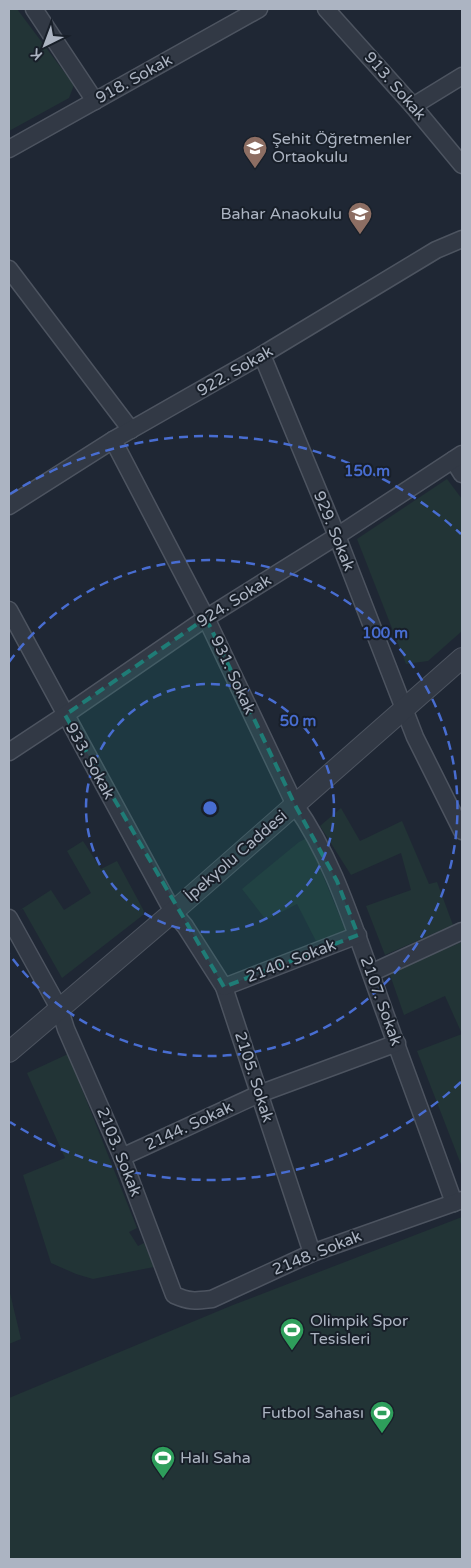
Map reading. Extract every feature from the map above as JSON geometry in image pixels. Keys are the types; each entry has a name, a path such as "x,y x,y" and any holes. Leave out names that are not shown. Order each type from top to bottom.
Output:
{"street":[{"path":"34,9 95,101"},
{"name":"918. Sokak","path":"9,150 259,9"},
{"name":"913. Sokak","path":"326,9 413,106 462,165"},
{"path":"413,106 462,76"},
{"name":"922. Sokak","path":"9,506 113,440 262,356 436,250 462,239"},
{"path":"9,269 131,430"},
{"name":"929. Sokak","path":"262,356 337,536 415,737 462,831"},
{"name":"931. Sokak","path":"113,440 206,618 295,805"},
{"path":"458,457 462,474"},
{"name":"924. Sokak","path":"9,752 206,618 458,457"},
{"name":"933. Sokak","path":"9,610 173,912"},
{"name":"İpekyolu Caddesi","path":"9,1052 173,912 462,658"},
{"name":"2107. Sokak","path":"295,805 309,825 337,881 458,1202"},
{"name":"2105. Sokak","path":"173,912 185,926 224,987 312,1253"},
{"name":"2103. Sokak","path":"9,918 60,1010 66,1029 122,1157 174,1294"},
{"path":"371,973 462,931"},
{"name":"2140. Sokak","path":"224,987 358,935"},
{"name":"2144. Sokak","path":"122,1157 259,1094 397,1044"},
{"name":"2148. Sokak","path":"174,1294 194,1302 212,1299 312,1253 458,1202"}],"highlighted area":[{"path":"206,618 295,805 337,881 358,935 224,987 65,715"}],"shaded area":[{"path":"9,9 17,9 74,85 69,98 9,131"},
{"path":"447,479 462,499 462,631 428,661 406,664 357,539"},
{"path":"341,808 360,841 402,821 429,884 437,882 453,925 385,955 366,906 411,890 401,853 351,875 320,826"},
{"path":"305,839 310,844 347,934 317,943 297,904 266,920 242,889"},
{"path":"83,841 101,869 117,861 144,911 143,915 62,978 23,909 20,910 51,890 64,910 91,893 67,851"},
{"path":"462,942 462,1034 445,996 404,1015 389,972"},
{"path":"462,1034 462,1167 417,1051"},
{"path":"68,1054 137,1228 129,1232 138,1246 144,1243 154,1267 93,1279 51,1263 23,1175 65,1158 27,1073"},
{"name":"Olimpik Spor Tesisleri","path":"462,1217 462,1559 9,1559 9,1398 233,1305"},
{"path":"9,1289 21,1339 9,1344"}],"place":[{"name":"Şehit Öğretmenler Ortaokulu","path":"255,169"},
{"name":"Bahar Anaokulu","path":"360,235"},
{"name":"Olimpik Spor Tesisleri","path":"292,1351"},
{"name":"Futbol Sahası","path":"382,1434"},
{"name":"Halı Saha","path":"163,1479"}]}
